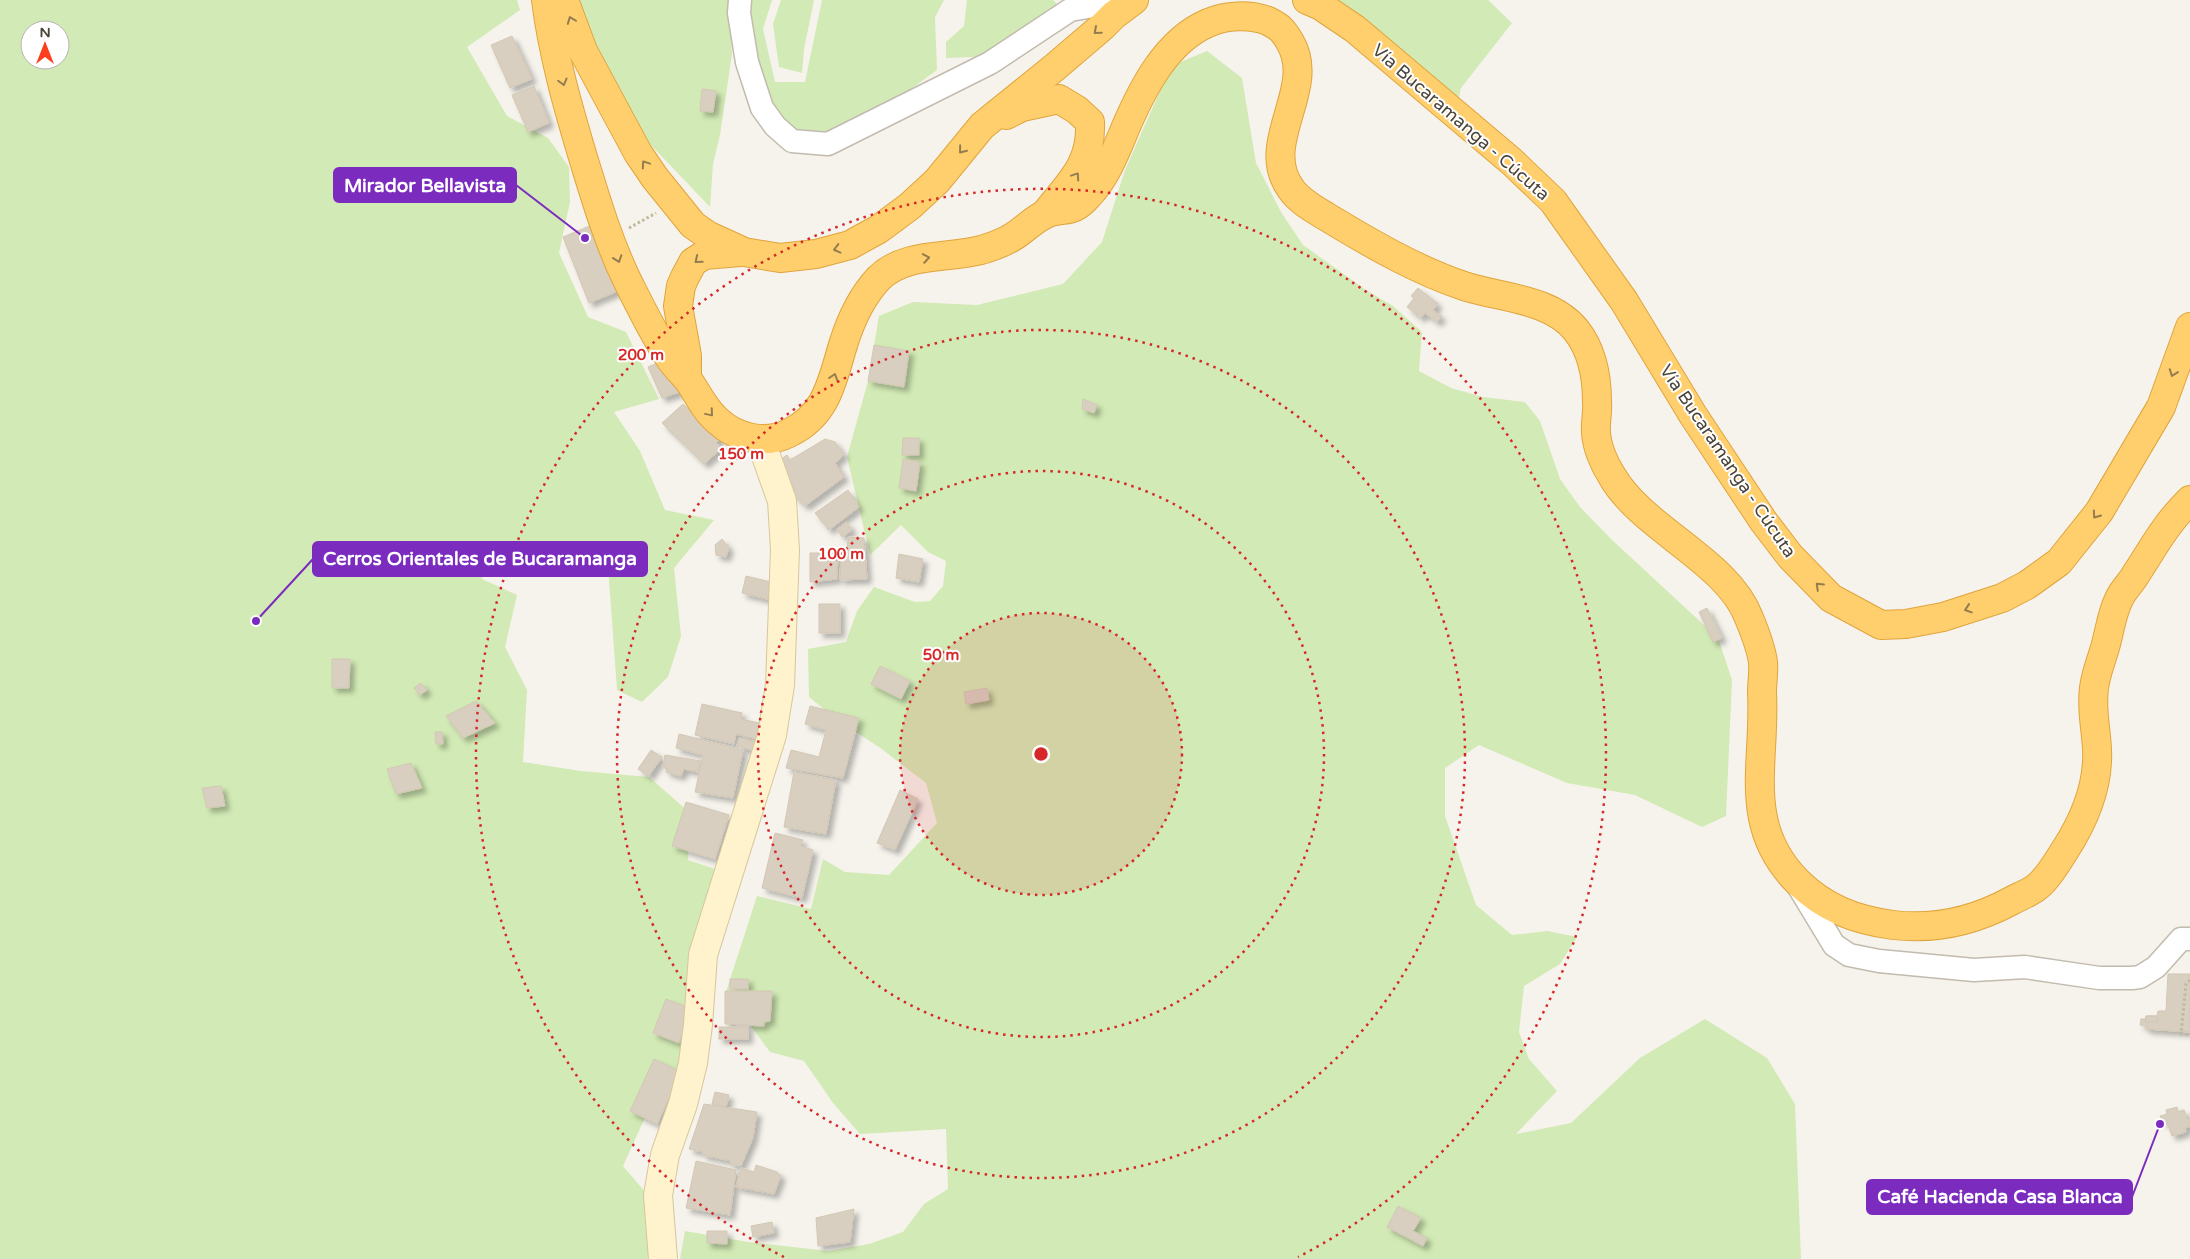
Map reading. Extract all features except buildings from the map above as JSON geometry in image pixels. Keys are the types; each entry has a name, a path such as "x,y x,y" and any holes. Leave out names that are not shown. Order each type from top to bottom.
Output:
{"highway":[{"path":"546,0 550,35 578,139 601,214 622,271 672,362 687,377 699,400 717,421 733,432 760,439 772,439 794,432 810,418 825,399 834,380 843,343 855,313 874,283 889,269 909,261 981,250 1009,239 1045,214 1077,176 1087,156 1091,138 1090,122 1077,110 1059,99 1022,107 982,126"},
{"path":"564,0 584,51 638,153 693,225 709,236 744,252"},
{"path":"687,377 688,356 678,306 681,286 693,262 704,255 744,252 780,258 816,254 850,245 880,229 910,206 937,180 982,126 1134,0"},
{"name":"Vía Bucaramanga - Cúcuta","path":"1308,0 1321,6 1355,29 1511,161 1553,201 1624,301 1693,415 1764,522 1790,556 1831,598 1881,625 1906,624 1944,617 2002,598 2027,585 2059,562 2099,512 2161,408 2190,327"},
{"path":"1045,214 1063,211 1080,205 1095,188 1114,158 1127,123 1143,91 1167,54 1190,32 1212,21 1228,16 1262,18 1280,27 1293,46 1298,59 1294,99 1280,143 1280,166 1288,186 1298,197 1352,232 1434,274 1462,285 1531,303 1563,317 1577,331 1590,352 1596,378 1598,408 1596,434 1602,456 1612,477 1627,498 1710,567 1732,589 1747,609 1763,662 1764,708 1760,775 1763,827 1777,858 1818,901 1866,921 1919,927 1961,921 1984,914 2037,886 2057,864 2077,833 2092,796 2097,750 2092,712 2094,677 2118,600 2140,569 2156,541 2178,512 2190,500"}],"street":[{"path":"740,0 739,13 747,62 762,108 775,126 792,140 828,144 990,63 1070,10 1129,0"},
{"path":"663,1259 658,1195 665,1155 683,1104 693,1063 703,955 772,735 780,685 784,550 782,501 760,439"},
{"path":"1794,878 1834,945 1850,955 1880,961 1974,970 2025,967 2099,978 2132,978 2140,977 2156,967 2181,939 2190,939"}],"path":[{"path":"611,238 675,203"},
{"path":"2190,980 2186,984 2181,1034 2190,1035"}],"green space":[{"path":"0,0 517,0 520,10 467,47 507,116 548,138 569,167 570,202 559,253 588,317 626,332 659,399 614,412 640,451 665,510 714,520 674,568 681,636 668,677 642,702 617,690 607,552 492,544 482,579 517,595 505,647 527,690 523,762 581,771 649,777 690,813 688,860 733,875 692,986 694,1087 658,1089 623,1166 663,1213 659,1259 0,1259"},
{"path":"561,0 732,0 729,8 732,54 720,135 713,164 710,207 628,121"},
{"path":"751,0 772,0 763,29 775,82 805,82 822,0 944,0 935,17 937,70 889,105 804,148 754,111"},
{"path":"781,0 814,0 804,49 802,73 779,67 773,24"},
{"path":"967,0 1053,0 1065,12 1003,56 946,58 946,42 964,26"},
{"path":"1301,0 1488,0 1512,23 1461,88 1453,125"},
{"path":"1207,51 1242,78 1256,163 1281,212 1303,245 1366,290 1393,306 1422,332 1419,371 1451,388 1483,397 1525,402 1540,421 1560,479 1580,507 1611,539 1718,638 1732,680 1726,816 1702,827 1635,795 1567,783 1479,745 1445,768 1445,816 1476,905 1512,935 1547,931 1577,937 1560,964 1524,986 1519,1032 1529,1059 1557,1091 1516,1134 1571,1123 1640,1058 1705,1019 1767,1058 1795,1104 1801,1259 680,1259 685,1231 748,1242 828,1251 869,1244 903,1232 924,1204 948,1189 946,1129 860,1134 833,1103 804,1061 770,1052 726,992 757,896 811,909 823,859 845,872 889,875 937,823 926,783 879,747 839,721 809,697 808,649 846,642 857,611 874,587 915,602 930,601 943,586 946,561 928,552 901,525 870,555 847,457 868,381 879,316 913,302 977,305 1063,284 1102,242 1125,170 1171,66"}],"place":[{"name":"Mirador Bellavista","path":"585,238"},
{"name":"Cerros Orientales de Bucaramanga","path":"256,621"},
{"name":"Café Hacienda Casa Blanca","path":"2160,1124"}]}
